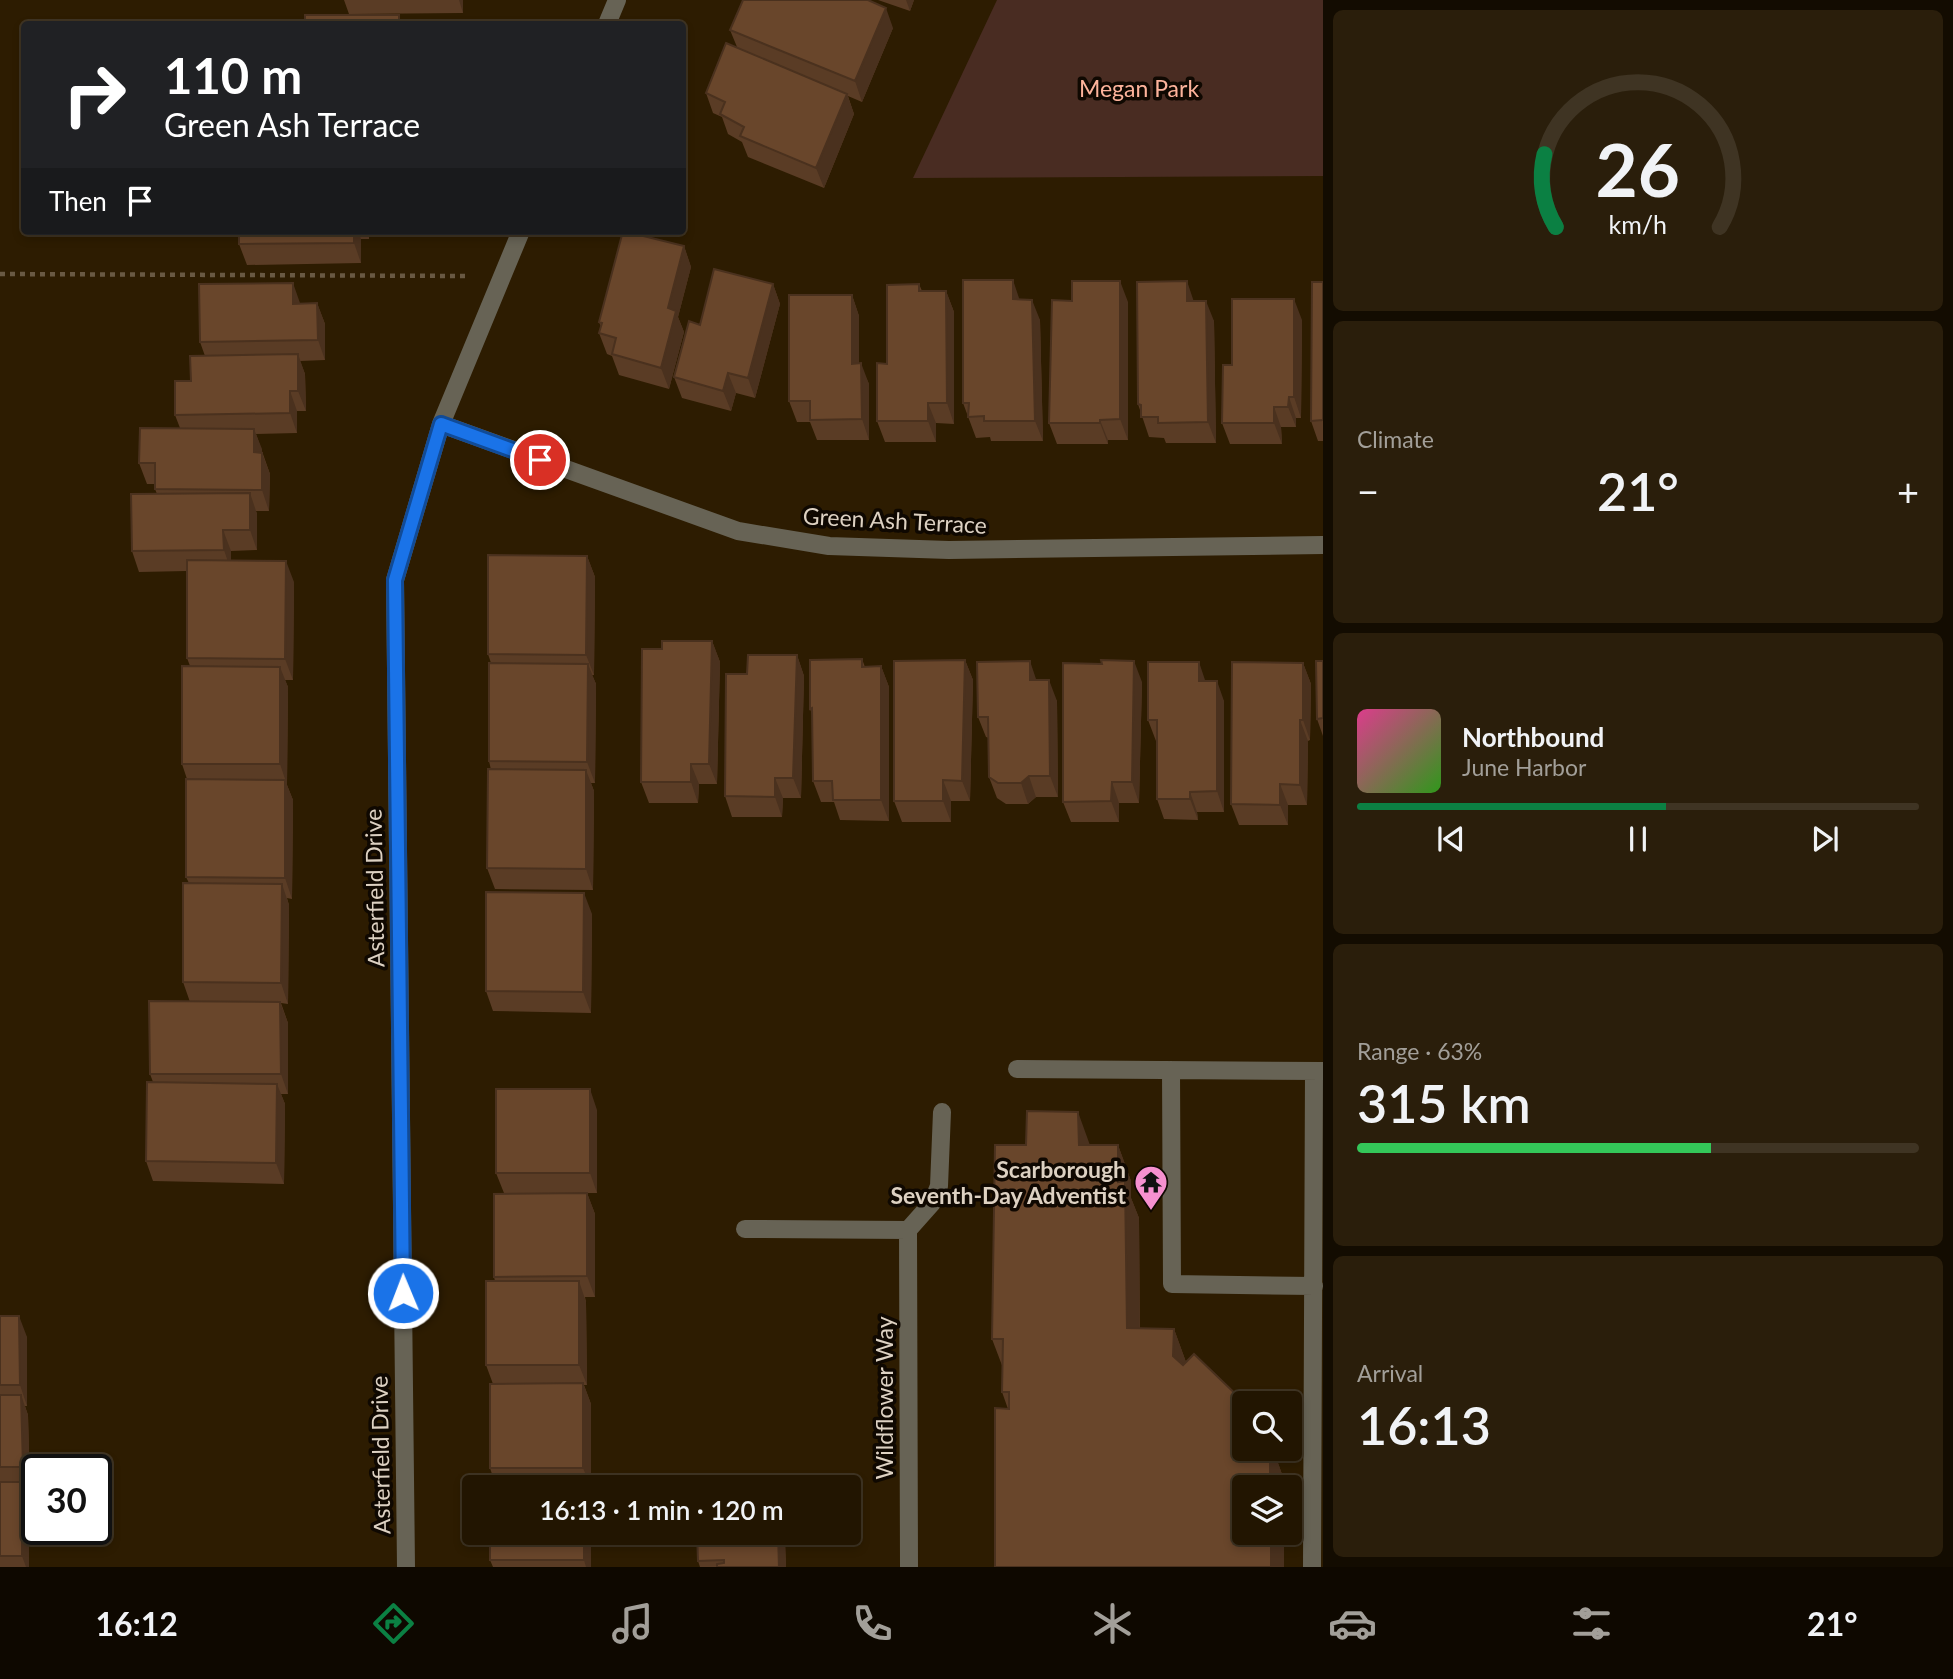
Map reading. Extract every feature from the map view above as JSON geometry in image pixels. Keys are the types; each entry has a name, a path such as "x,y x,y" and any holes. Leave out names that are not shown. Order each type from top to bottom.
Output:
{"street":[{"path":"608,21 617,0"},
{"name":"Asterfield Drive","path":"406,1567 395,580 441,424 519,235"},
{"name":"Green Ash Terrace","path":"441,424 738,531 829,546 949,550 1323,545"},
{"path":"1017,1069 1319,1071 1312,1567"},
{"path":"1171,1070 1172,1284 1314,1286"},
{"path":"745,1229 908,1230 932,1203 939,1186 943,1112"},
{"name":"Wildflower Way","path":"908,1230 909,1567"}],"path":[{"path":"0,274 503,275"}],"green space":[{"name":"Megan Park","path":"997,0 1323,0 1323,176 913,178"}],"building":[{"path":"743,0 868,0 886,8 855,81 730,30"},
{"path":"305,15 399,15 399,21 305,21"},
{"path":"726,43 847,94 816,168 740,136 744,127 720,114 725,102 706,93"},
{"path":"239,235 354,235 354,243 239,244"},
{"path":"622,235 639,235 684,246 668,308 676,311 661,368 612,354 616,338 599,333 602,323 599,322"},
{"path":"714,269 773,284 748,378 728,373 723,391 674,377 689,321 700,325"},
{"path":"963,280 1013,280 1013,299 1032,300 1035,421 984,421 984,416 968,417 969,403 963,403"},
{"path":"1072,281 1120,281 1120,419 1100,420 1100,423 1049,423 1052,300 1072,301"},
{"path":"1187,281 1187,301 1206,301 1208,422 1158,423 1158,417 1141,417 1141,405 1138,404 1137,282"},
{"path":"1312,282 1323,282 1323,420 1311,421"},
{"path":"293,283 293,304 317,303 318,340 200,342 199,284"},
{"path":"919,284 919,291 946,291 947,403 928,403 928,421 877,421 877,363 887,364 887,285"},
{"path":"789,295 852,295 852,364 861,363 862,419 810,420 810,401 789,401"},
{"path":"1232,299 1294,299 1294,397 1289,397 1288,407 1274,407 1274,423 1222,423 1223,365 1232,365"},
{"path":"298,354 298,391 290,391 290,413 175,415 175,381 191,381 190,356"},
{"path":"140,428 254,429 254,452 262,453 262,490 155,489 155,463 139,463"},
{"path":"250,493 250,530 223,530 224,550 132,551 131,494"},
{"path":"488,555 587,556 586,655 488,654"},
{"path":"187,560 286,561 285,659 187,658"},
{"path":"662,641 712,641 709,764 691,764 691,782 641,782 642,649 662,649"},
{"path":"748,655 797,655 793,778 775,778 775,797 725,796 726,674 747,674"},
{"path":"862,659 862,667 881,666 881,800 833,800 832,781 813,781 810,660"},
{"path":"965,660 962,781 943,780 943,801 894,801 894,661"},
{"path":"1101,660 1134,661 1132,782 1112,782 1111,801 1063,802 1063,663 1102,664"},
{"path":"1030,661 1030,680 1049,680 1050,776 1029,776 1021,783 998,783 989,777 988,717 978,717 977,662"},
{"path":"1316,661 1323,661 1323,718 1317,719"},
{"path":"1148,662 1199,662 1199,681 1217,681 1217,791 1190,792 1190,799 1157,799 1157,720 1148,720"},
{"path":"1232,662 1303,663 1300,785 1280,784 1280,805 1231,804"},
{"path":"489,663 588,664 587,762 489,761"},
{"path":"182,666 280,667 280,764 182,764"},
{"path":"488,769 586,770 586,869 487,868"},
{"path":"186,779 285,780 285,878 186,877"},
{"path":"183,883 282,884 281,983 183,982"},
{"path":"486,892 584,893 583,992 486,991"},
{"path":"149,1001 280,1002 281,1074 150,1074"},
{"path":"147,1082 277,1084 276,1163 146,1161"},
{"path":"496,1089 590,1089 590,1173 496,1173"},
{"path":"1027,1111 1078,1112 1079,1145 1118,1145 1118,1182 1125,1181 1127,1328 1174,1329 1173,1356 1183,1365 1194,1354 1232,1391 1232,1461 1270,1461 1270,1475 1232,1475 1232,1545 1271,1545 1271,1567 995,1567 995,1408 1009,1409 1009,1392 1002,1392 1003,1339 992,1339 995,1145 1026,1145"},
{"path":"587,1193 587,1276 494,1277 494,1194"},
{"path":"486,1281 579,1281 579,1365 486,1365"},
{"path":"0,1316 19,1316 20,1385 0,1385"},
{"path":"583,1383 583,1468 490,1468 490,1384"},
{"path":"0,1395 21,1395 21,1467 0,1467"},
{"path":"0,1482 21,1482 22,1556 0,1556"},
{"path":"490,1545 584,1545 584,1560 490,1560"},
{"path":"697,1545 778,1545 779,1567 717,1567 717,1564 724,1563 724,1560 698,1561"}],"place":[{"name":"Scarborough Seventh-Day Adventist","path":"1151,1212"}],"route":[{"path":"403,1293 395,580 441,424 540,460"}]}
